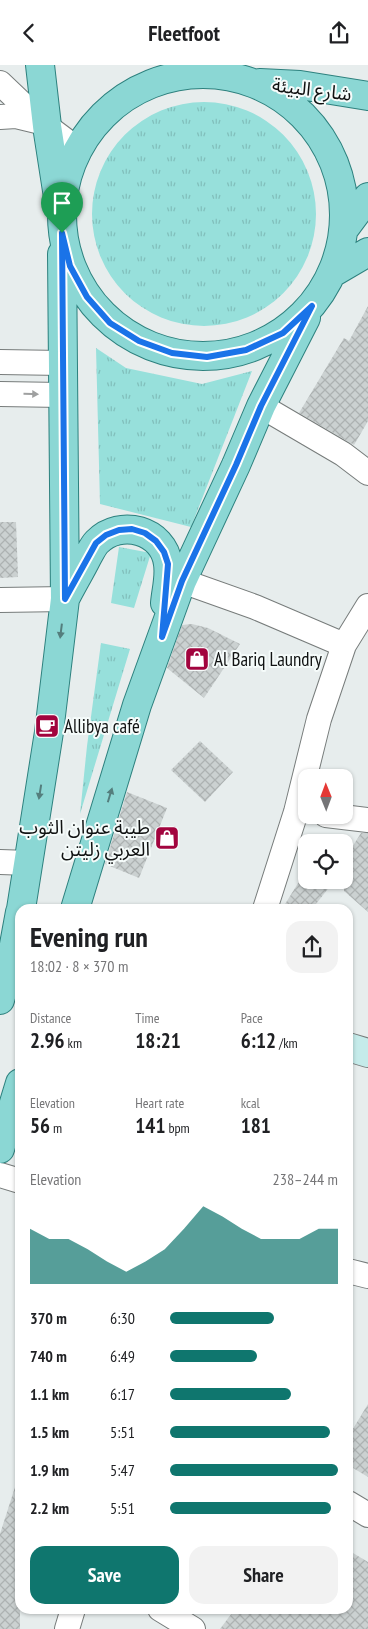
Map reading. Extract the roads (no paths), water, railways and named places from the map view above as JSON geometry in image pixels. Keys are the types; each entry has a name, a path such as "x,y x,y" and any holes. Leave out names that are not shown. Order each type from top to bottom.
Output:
{"main road":[{"path":"40,65 44,124 70,266 87,297 110,323 139,341 172,353 207,357 246,350 283,333 312,306"},
{"path":"21,904 49,732 65,599 61,223 65,181 77,149 103,114 137,89 178,75 213,69 256,83 295,106 325,141 342,183 345,228 334,272 312,306 261,406 182,581 136,705 76,904"},
{"name":"شارع البيئة","path":"256,83 361,90"},
{"path":"345,228 368,197"},
{"path":"334,272 368,252"},
{"path":"65,599 96,543 106,535 119,530 132,529 145,533 156,541 164,552 168,564 162,637"},
{"path":"0,1000 15,939"},
{"path":"353,1030 368,1034"},
{"path":"353,1048 368,1053"},
{"path":"0,1149 15,1100"}],"street":[{"path":"0,83 44,124 77,149"},
{"path":"0,117 16,116 44,124"},
{"path":"0,362 62,363"},
{"path":"0,394 62,395"},
{"path":"261,406 343,454 368,473"},
{"path":"182,581 255,607 344,645"},
{"path":"0,600 65,599"},
{"path":"309,769 319,719 344,645 368,606"},
{"path":"353,818 368,820"},
{"path":"267,904 298,820"},
{"path":"0,862 29,863"},
{"path":"0,1175 15,1180"},
{"path":"353,1272 368,1276"},
{"path":"353,1506 368,1515"},
{"path":"67,1629 72,1614"},
{"path":"168,1614 193,1629"}],"place":[{"name":"Al Bariq Laundry","path":"197,659"},
{"name":"Allibya café","path":"47,726"},
{"name":"طيبة عنوان الثوب العربي زليتن","path":"167,838"}]}
